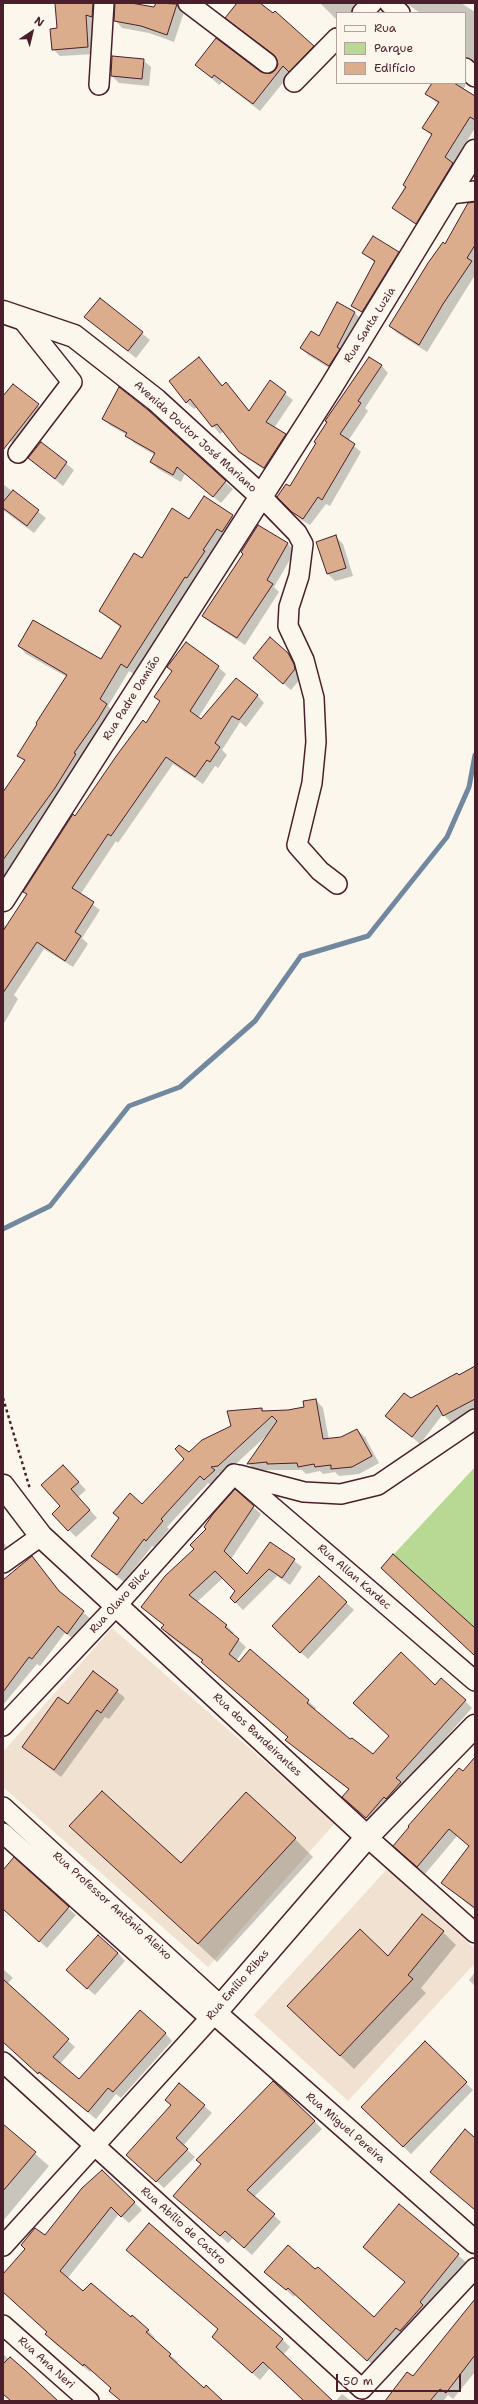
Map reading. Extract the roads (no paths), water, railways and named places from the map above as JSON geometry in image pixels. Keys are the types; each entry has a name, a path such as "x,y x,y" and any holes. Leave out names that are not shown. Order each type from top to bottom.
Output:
{"street":[{"path":"99,86 104,3"},
{"path":"188,3 267,63"},
{"path":"363,12 372,3"},
{"path":"389,3 399,12"},
{"path":"294,82 336,39"},
{"path":"466,69 475,77"},
{"name":"Rua Santa Luzia","path":"261,496 331,387 475,151"},
{"path":"450,194 475,191"},
{"path":"12,315 72,382 18,453"},
{"name":"Avenida Doutor José Mariano","path":"12,315 74,336 156,400 261,496"},
{"path":"261,496 297,533 303,544 299,576 289,607 288,626 304,660 314,698 316,742 312,783 297,845 320,871 337,884"},
{"name":"Rua Padre Damião","path":"3,900 261,496"},
{"path":"234,1474 304,1492 341,1494 378,1485 475,1419"},
{"name":"Rua Olavo Bilac","path":"3,1726 117,1605 234,1474"},
{"name":"Rua Allan Kardec","path":"234,1474 475,1681"},
{"name":"Rua dos Bandeirantes","path":"3,1486 41,1536 367,1837 475,1933"},
{"path":"3,1563 41,1536"},
{"name":"Rua Emílio Ribas","path":"3,2246 215,2012 367,1837 475,1726"},
{"name":"Rua Professor Antônio Aleixo","path":"3,1807 70,1880 215,2012"},
{"name":"Rua Professor Antônio Aleixo","path":"3,1833 70,1880"},
{"name":"Rua Miguel Pereira","path":"215,2012 475,2242"},
{"name":"Rua Abílio de Castro","path":"5,2068 94,2145 362,2389 475,2268"},
{"name":"Rua Ana Neri","path":"3,2325 89,2401"}],"waterway":[{"path":"3,1229 50,1206 129,1106 180,1087 255,1021 301,956 368,936 447,837 469,787 475,755"}]}
